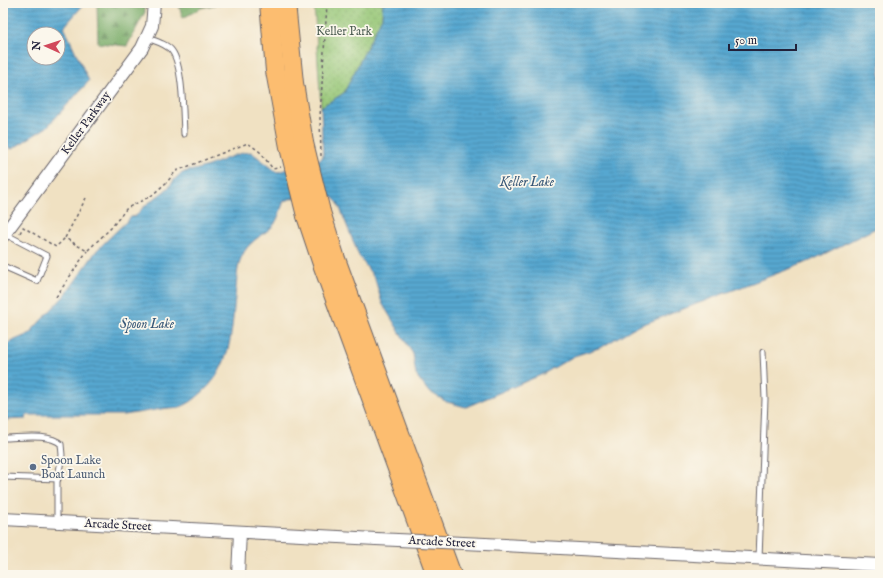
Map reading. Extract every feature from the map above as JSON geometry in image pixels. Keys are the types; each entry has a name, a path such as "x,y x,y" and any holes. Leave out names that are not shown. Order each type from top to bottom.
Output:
{"highway":[{"path":"269,3 275,71 314,214 322,264 436,575"},
{"path":"286,3 294,83 296,145"},
{"path":"314,214 336,259 452,575"}],"street":[{"name":"Keller Parkway","path":"5,233 142,48 152,26 154,3"},
{"name":"Arcade Street","path":"3,519 880,565"},
{"path":"238,575 240,532"}],"lane":[{"path":"147,38 171,50 177,62 183,101 184,134"},
{"path":"3,266 37,281 47,256 5,233"},
{"path":"759,559 765,399 763,352"},
{"path":"3,438 47,437 55,439 61,444 62,455 58,479 56,522"},
{"path":"3,477 58,479"}],"path":[{"path":"317,158 322,156 320,117 327,3"},
{"path":"56,297 87,251 111,228 127,208 151,196 167,182 176,170 193,165 248,143 260,152 273,168"},
{"path":"5,233 18,236 23,227 56,247 65,238 86,198"},
{"path":"65,238 87,251"}],"green space":[{"path":"97,3 144,3 145,12 127,46 98,43"},
{"path":"178,3 224,3 201,8 183,18"},
{"name":"Keller Park","path":"314,3 383,3 382,17 344,93 321,107"}],"water":[{"path":"3,3 85,3 65,26 26,26 26,66 66,66 66,31 89,81 47,127 12,149 3,144"},
{"name":"Keller Lake","path":"383,3 880,3 880,226 810,261 633,328 602,347 574,356 543,374 466,407 447,402 428,391 416,375 413,354 382,303 375,279 359,256 338,203 323,188 284,201 273,226 251,243 244,252 238,269 231,333 225,360 210,385 198,396 176,408 124,415 27,415 26,419 3,420 3,346 33,332 33,329 66,294 97,250 131,217 136,216 147,204 168,188 179,175 237,155 251,152 277,172 317,161 323,157 321,107 344,93 382,17"}],"place":[{"name":"Spoon Lake Boat Launch","path":"33,467"}],"water label":[{"name":"Spoon Lake","path":"147,324"}]}
